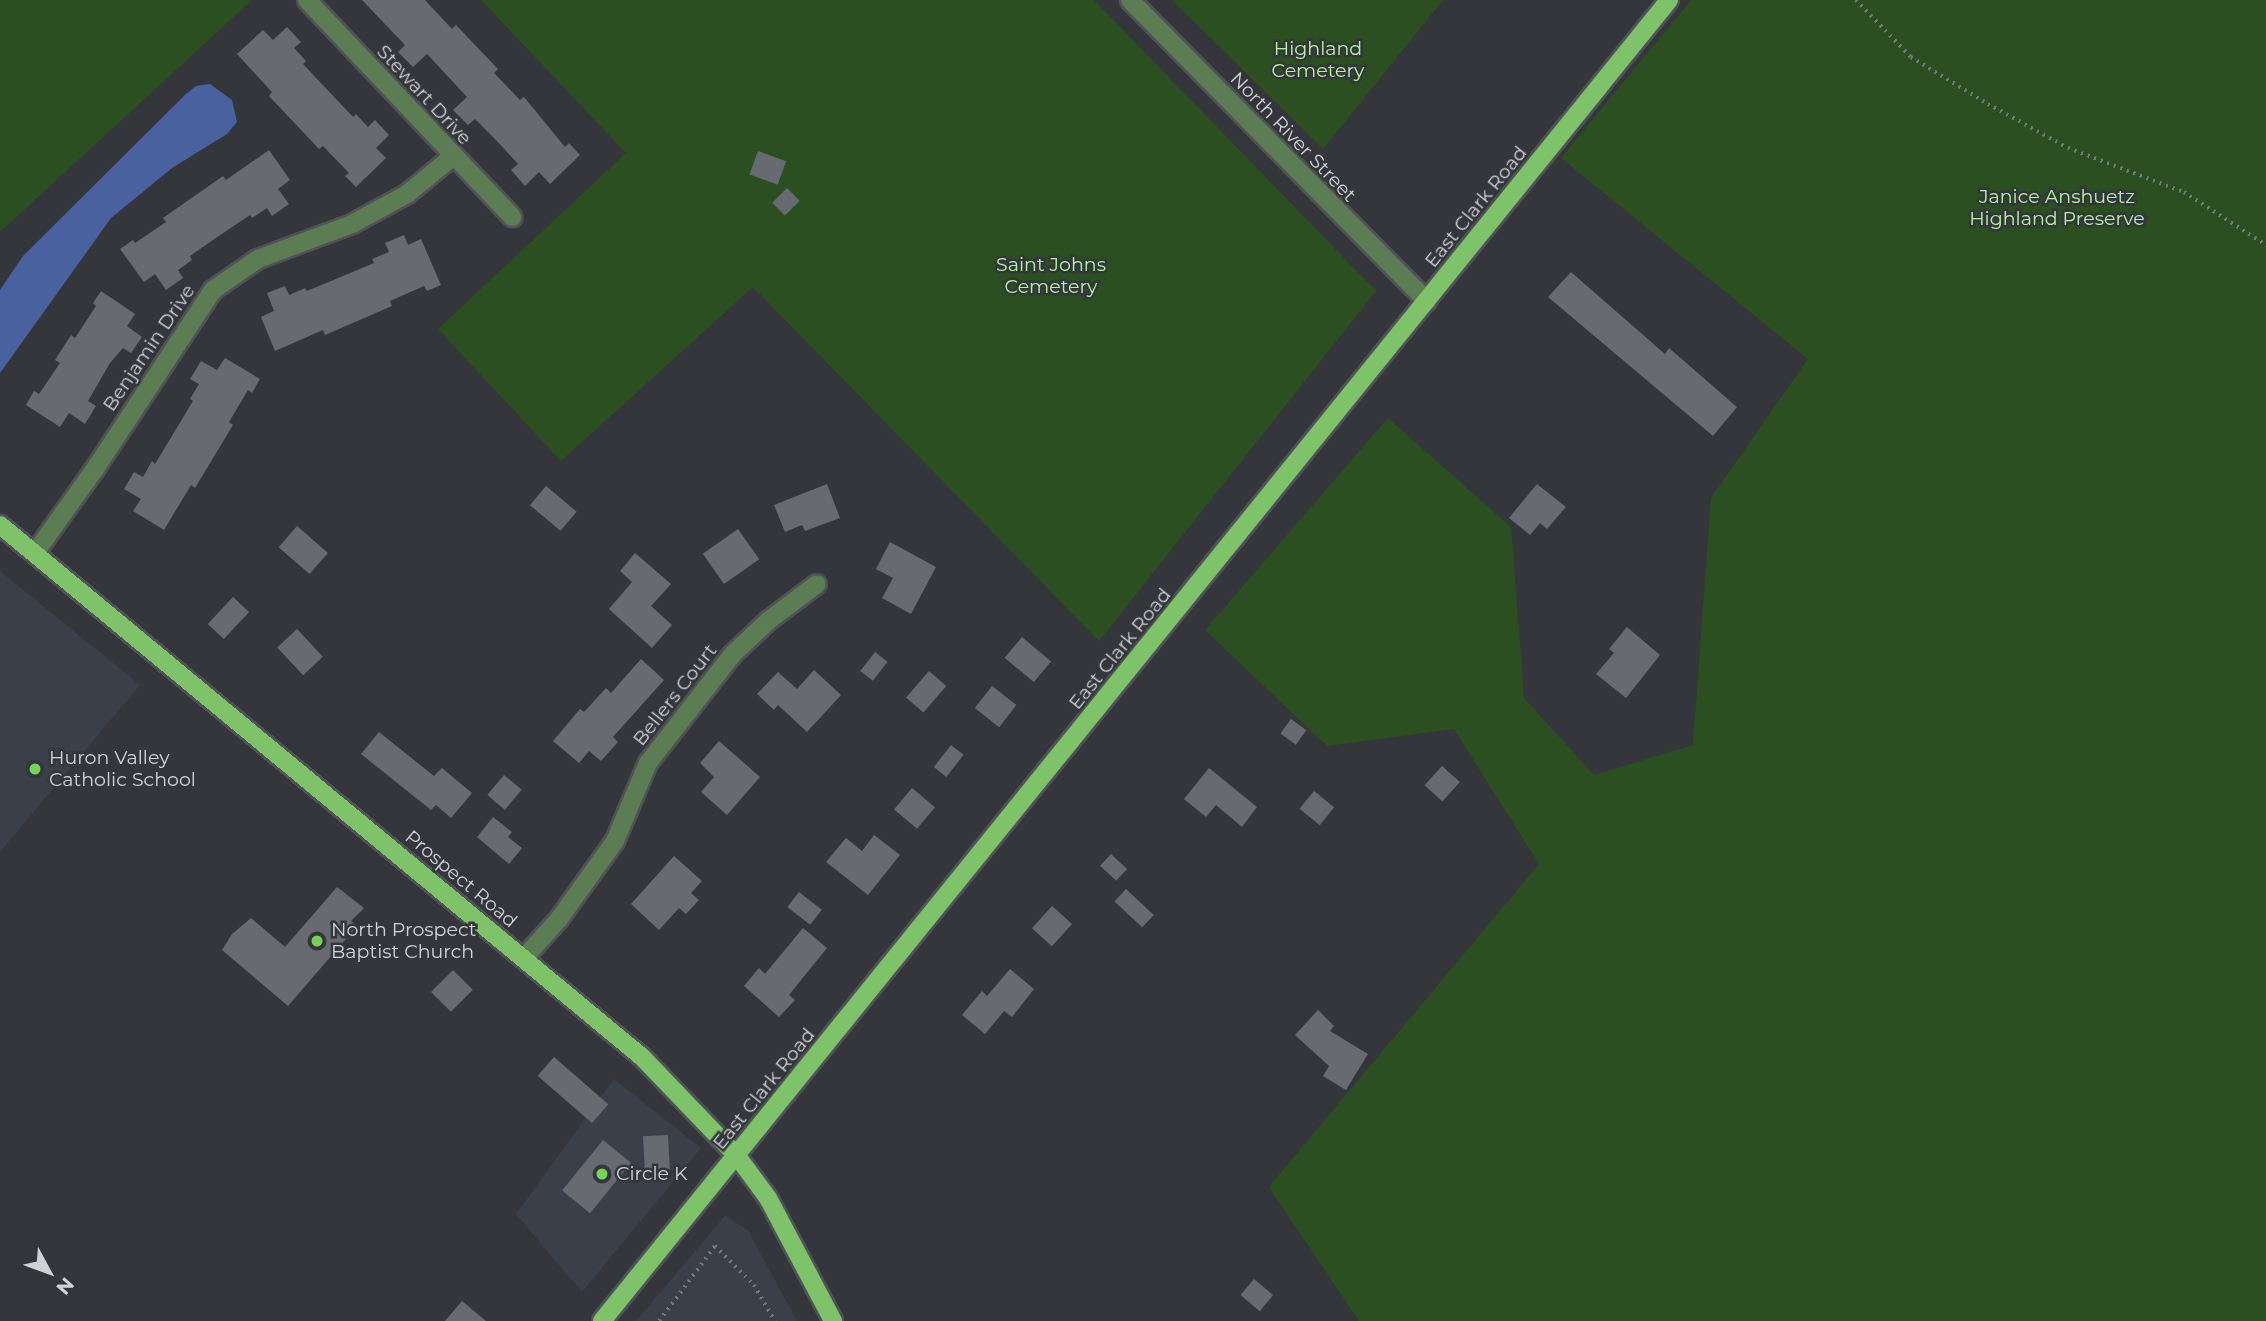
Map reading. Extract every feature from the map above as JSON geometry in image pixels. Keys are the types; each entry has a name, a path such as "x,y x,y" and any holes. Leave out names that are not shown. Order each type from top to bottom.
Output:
{"main road":[{"name":"East Clark Road","path":"602,1321 1669,0"},
{"name":"Prospect Road","path":"0,525 642,1057 737,1156 768,1198 834,1321"}],"street":[{"name":"Stewart Drive","path":"307,0 452,157 512,217"},
{"name":"North River Street","path":"1130,0 1427,301"},
{"name":"Benjamin Drive","path":"35,554 213,290 258,259 352,224 407,194 452,157"},
{"name":"Bellers Court","path":"524,958 559,919 615,841 648,763 724,665 768,621 817,584"}],"path":[{"path":"1856,0 1911,57 1988,104 2068,148 2184,192 2266,246"},
{"path":"659,1321 715,1247 754,1285 775,1321"}],"shaded area":[{"name":"Huron Valley Catholic School","path":"0,571 140,685 0,852"},
{"path":"614,1079 701,1148 582,1292 516,1214"},
{"path":"725,1216 748,1230 797,1321 636,1321"}],"green space":[{"path":"0,0 252,0 0,232"},
{"name":"Saint Johns Cemetery","path":"481,0 1094,0 1376,291 1099,641 753,287 561,461 438,329 626,153"},
{"name":"Highland Cemetery","path":"1172,0 1443,0 1323,149"},
{"name":"Janice Anshuetz Highland Preserve","path":"1691,0 2266,0 2266,1321 1359,1321 1269,1187 1539,864 1454,729 1327,746 1205,630 1388,418 1511,527 1524,698 1594,775 1693,745 1711,498 1808,359 1561,158"}],"water":[{"path":"210,84 232,100 237,122 227,134 172,168 111,218 0,373 0,290 23,256 186,94 196,86"}],"building":[{"path":"362,0 425,0 452,29 456,25 498,69 494,73 520,100 524,97 565,147 569,143 580,155 550,184 539,172 525,186 511,170 518,164 496,140 475,119 468,125 453,110 467,97 427,54 413,67 398,52 405,45"},
{"path":"287,27 301,42 294,48 306,61 303,64 353,117 356,114 368,127 375,120 389,135 376,148 386,158 356,187 345,176 349,173 323,146 319,149 269,96 272,92 237,54 263,30 273,40"},
{"path":"269,150 290,180 278,189 289,204 272,216 267,208 252,218 250,215 210,242 190,256 192,260 178,270 183,278 166,290 155,274 144,282 120,249 133,240 135,243 166,222 163,218 223,176 226,180"},
{"path":"758,151 786,161 778,185 749,174"},
{"path":"787,188 800,201 785,216 772,203"},
{"path":"404,235 408,245 421,239 441,285 427,291 424,286 390,301 392,306 325,335 323,330 275,351 261,317 274,311 267,293 285,286 289,295 305,288 307,291 374,263 372,259 389,252 385,243"},
{"path":"1571,272 1665,354 1669,348 1737,407 1713,436 1548,297"},
{"path":"101,291 135,314 127,326 142,337 131,353 123,348 110,363 88,401 96,406 85,424 69,413 60,427 26,405 34,391 39,394 60,363 55,360 71,335 75,338 96,306 93,303"},
{"path":"225,358 260,379 252,393 248,390 229,422 233,425 195,488 191,485 164,530 133,511 141,499 124,489 134,472 143,477 152,461 155,464 193,401 190,399 199,384 190,379 201,361 217,370"},
{"path":"827,484 840,518 805,531 802,525 785,532 774,505"},
{"path":"1537,484 1566,507 1547,529 1540,523 1530,535 1509,518"},
{"path":"546,486 577,512 561,531 530,505"},
{"path":"297,526 328,553 310,574 279,547"},
{"path":"738,529 759,559 724,584 703,554"},
{"path":"890,542 936,567 911,614 882,598 893,578 876,569"},
{"path":"635,553 671,584 651,606 672,625 652,648 609,609 632,582 620,571"},
{"path":"233,597 249,612 224,639 208,624"},
{"path":"1627,627 1660,655 1626,698 1596,674 1614,653 1609,649"},
{"path":"297,629 323,657 303,675 277,647"},
{"path":"1022,637 1051,661 1034,682 1005,658"},
{"path":"875,652 888,662 873,681 860,671"},
{"path":"641,659 664,680 613,737 618,742 601,761 589,751 579,763 553,741 580,709 584,712 606,688 611,693"},
{"path":"814,670 841,695 807,732 778,705 774,710 757,694 778,672 797,689"},
{"path":"929,671 946,686 923,713 906,697"},
{"path":"992,686 1016,705 999,727 975,708"},
{"path":"1291,719 1306,730 1296,745 1280,734"},
{"path":"379,732 434,776 442,768 472,793 451,818 436,805 431,810 361,754"},
{"path":"719,741 760,777 727,815 701,792 714,777 700,763"},
{"path":"951,745 964,755 946,777 934,767"},
{"path":"1442,766 1460,782 1442,801 1425,785"},
{"path":"1209,768 1257,807 1242,827 1216,805 1206,817 1184,799"},
{"path":"504,775 522,790 505,810 487,795"},
{"path":"912,788 935,807 917,829 894,809"},
{"path":"1314,791 1334,807 1320,825 1300,809"},
{"path":"493,817 512,832 508,837 522,848 509,864 477,837"},
{"path":"874,835 900,855 868,895 826,862 846,838 862,851"},
{"path":"1111,854 1127,869 1116,881 1100,866"},
{"path":"674,856 702,881 691,893 699,900 686,914 679,908 659,930 631,904"},
{"name":"North Prospect Baptist Church","path":"337,887 364,908 351,921 357,926 288,1006 222,950 232,934 251,918 285,947"},
{"path":"1126,889 1154,915 1142,927 1114,901"},
{"path":"799,892 822,910 810,925 787,907"},
{"path":"1052,906 1072,924 1052,946 1032,928"},
{"path":"803,928 827,948 789,995 795,1000 779,1017 744,986 759,968 765,974"},
{"path":"1010,969 1034,989 1012,1017 1004,1011 985,1034 962,1015 982,991 987,996"},
{"path":"453,970 473,990 451,1012 431,992"},
{"path":"1318,1010 1334,1026 1330,1031 1368,1054 1346,1090 1323,1076 1329,1066 1295,1035"},
{"path":"554,1057 608,1104 592,1123 538,1076"},
{"path":"668,1135 670,1169 645,1170 643,1136"},
{"path":"603,1140 631,1163 590,1213 562,1191"},
{"path":"1254,1279 1273,1295 1260,1311 1241,1295"},
{"path":"462,1301 486,1321 445,1321"}],"place":[{"name":"Huron Valley Catholic School","path":"35,769"},
{"name":"North Prospect Baptist Church","path":"317,941"},
{"name":"Circle K","path":"602,1174"}]}
